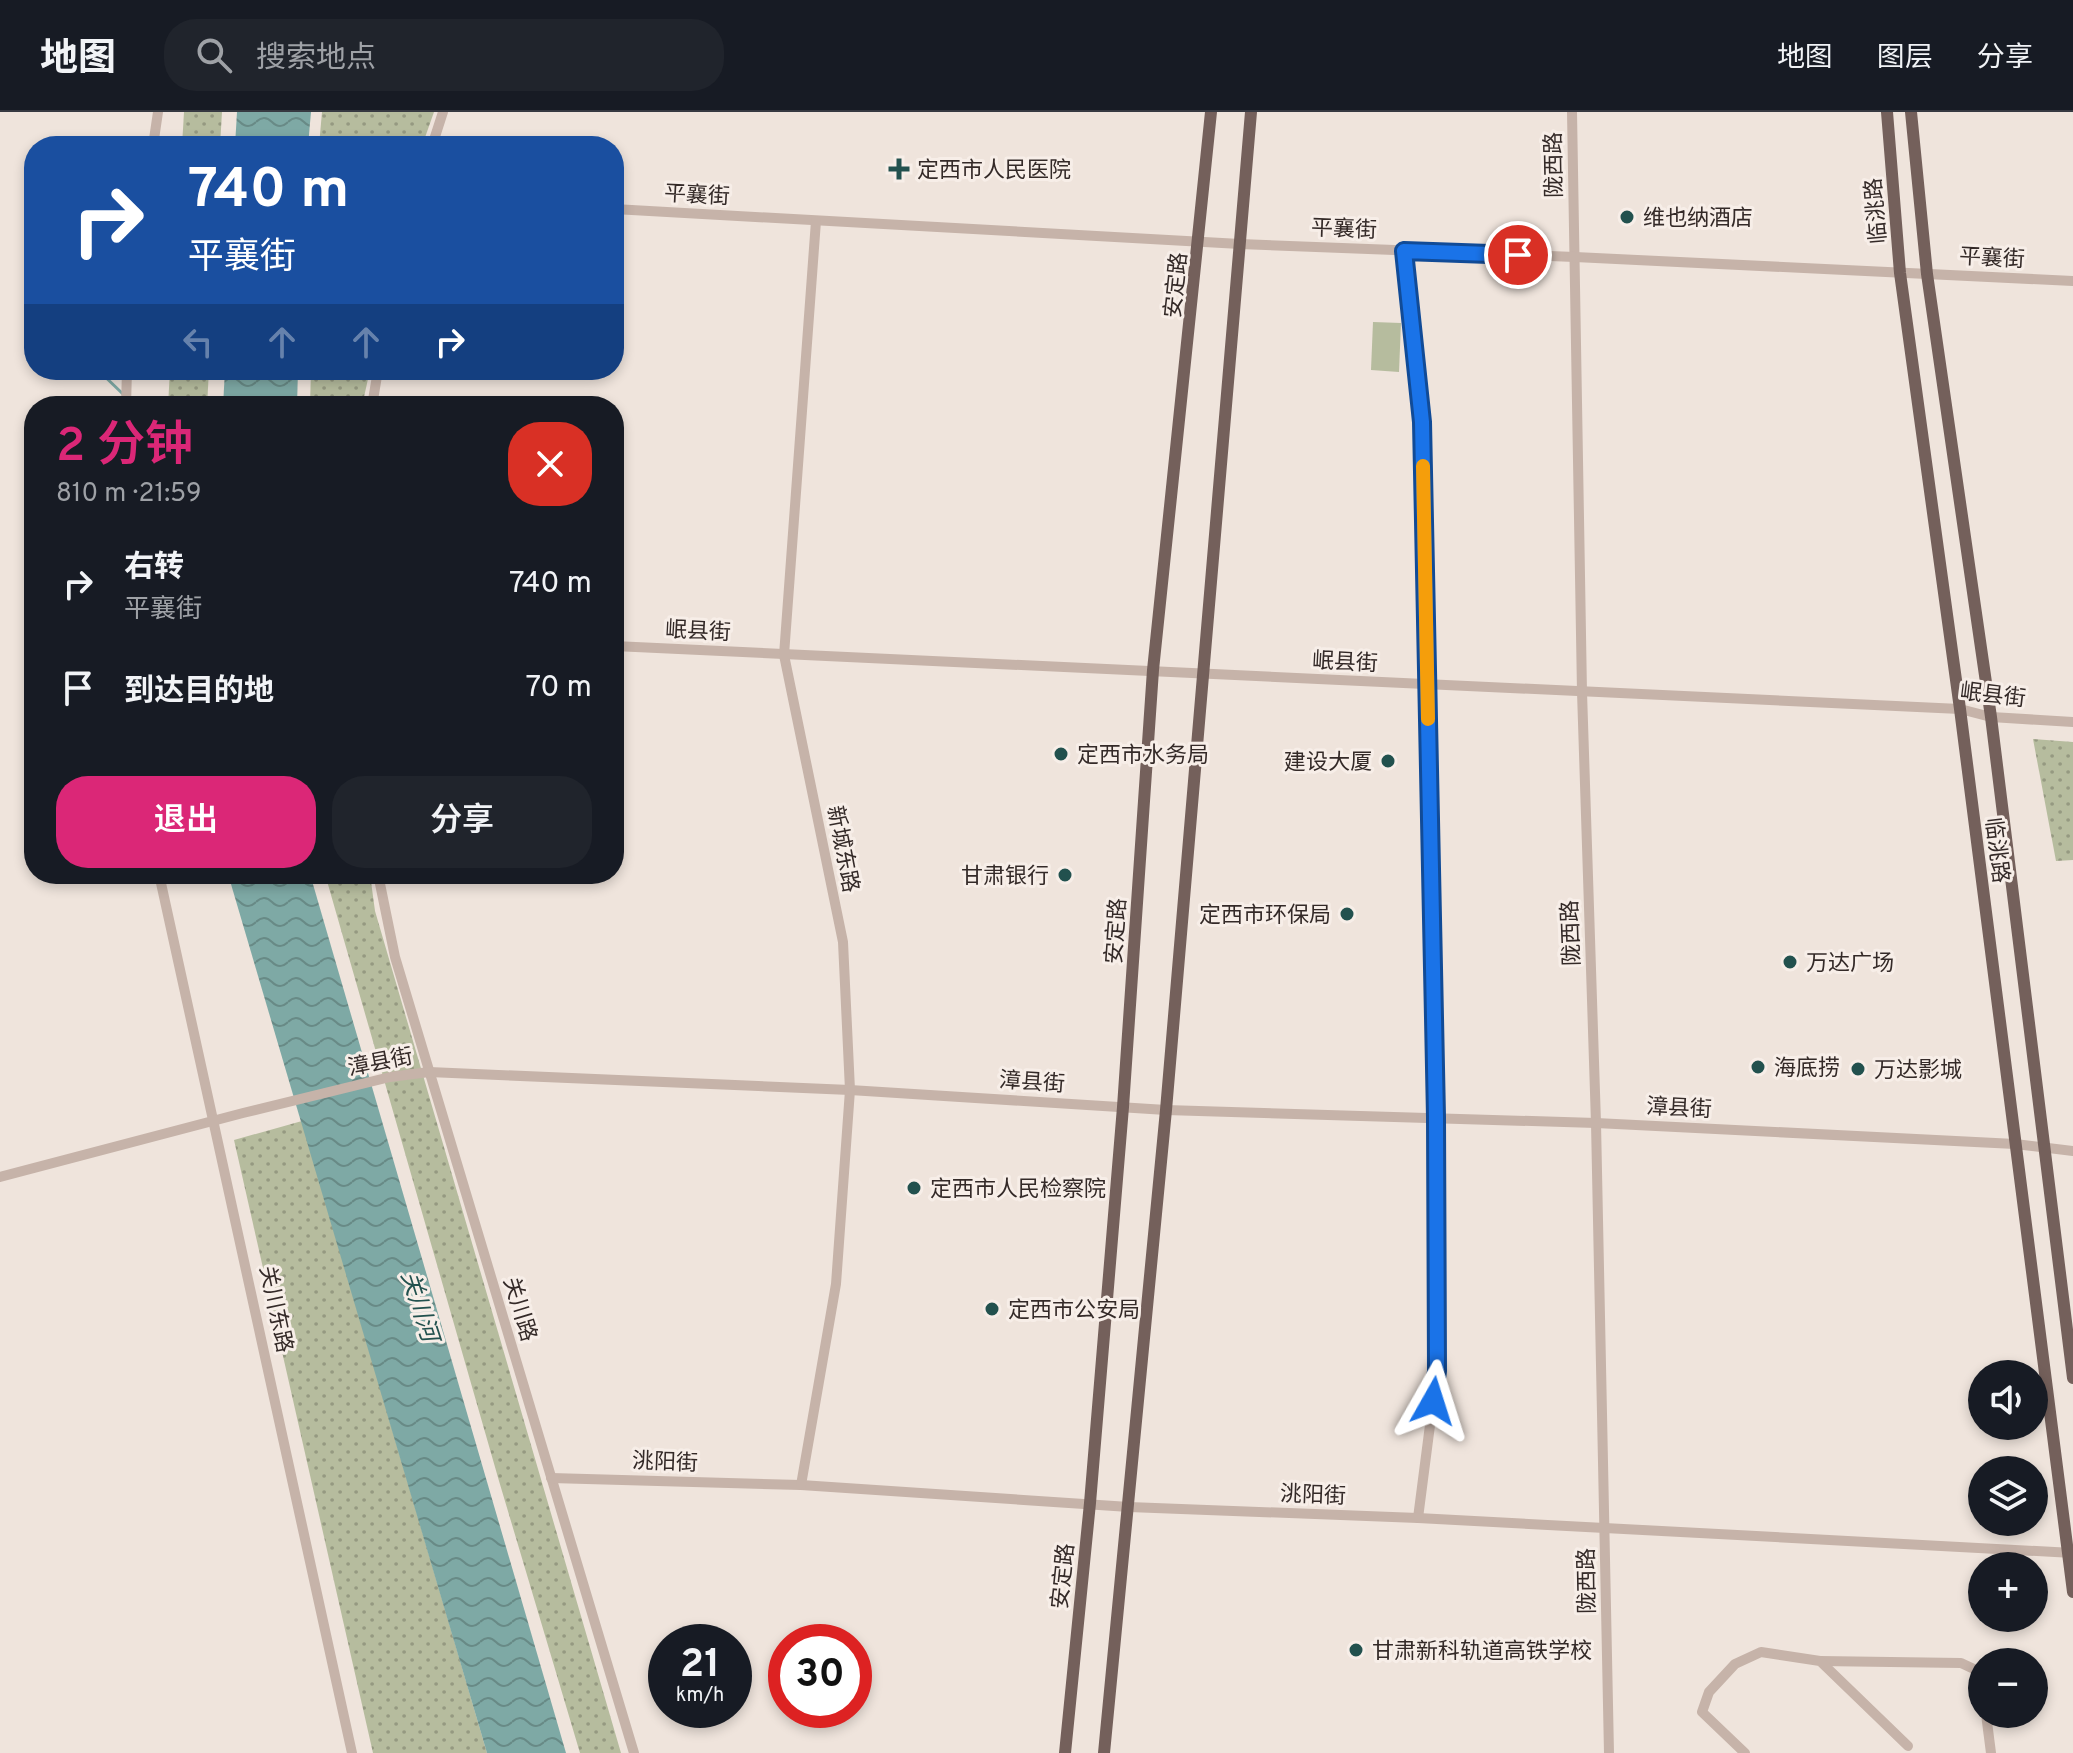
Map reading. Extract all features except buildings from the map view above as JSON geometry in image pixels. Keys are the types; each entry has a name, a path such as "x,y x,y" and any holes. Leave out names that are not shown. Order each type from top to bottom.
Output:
{"main road":[{"name":"安定路","path":"1065,1753 1090,1503 1123,1107 1153,670 1211,112"},
{"path":"1104,1753 1166,1110 1251,112"},
{"name":"临洮路","path":"1887,112 1900,273 1960,709 2073,1592"},
{"name":"临洮路","path":"1911,112 1927,274 1991,717 2073,1378"}],"street":[{"path":"154,136 158,112"},
{"path":"435,136 443,112"},
{"name":"陇西路","path":"1572,112 1582,692 1596,1123 1609,1753"},
{"name":"平襄街","path":"624,210 1240,244 2073,281"},
{"name":"新城东路","path":"801,1485 836,1284 850,1090 843,942 784,655 816,221"},
{"path":"1404,251 1422,422 1436,1117 1437,1371 1418,1518"},
{"name":"岷县街","path":"624,647 1960,709 1991,717 2073,722"},
{"name":"关川东路","path":"161,884 216,1122 352,1753"},
{"name":"关川路","path":"380,884 395,957 634,1753"},
{"name":"漳县街","path":"0,1177 390,1077 429,1072 850,1090 1166,1110 1596,1123 2015,1144 2073,1151"},
{"name":"洮阳街","path":"551,1478 801,1485 1129,1507 1418,1518 2070,1553"},
{"path":"1745,1753 1702,1712 1709,1692 1735,1664 1761,1652 1820,1661 1961,1663 1968,1666"},
{"path":"1820,1661 1908,1746"},
{"path":"1988,1728 1991,1753"}],"green space":[{"path":"184,112 222,112 221,136 183,136"},
{"path":"322,112 434,112 426,136 320,136"},
{"path":"1373,322 1401,323 1399,372 1371,370"},
{"path":"169,380 208,380 208,396 169,396"},
{"path":"311,380 368,380 364,396 310,396"},
{"path":"2033,739 2073,742 2073,860 2056,861"},
{"path":"328,884 371,884 375,911 621,1753 580,1753"},
{"path":"302,1121 487,1753 373,1753 234,1140"}],"water":[{"path":"237,112 311,112 309,136 236,136"},
{"path":"224,380 298,380 297,396 224,396"},
{"name":"关川河","path":"231,884 313,884 566,1753 487,1753"}],"waterway":[{"path":"108,380 124,395"}],"slow traffic":[{"path":"1423,466 1428,719"}],"place":[{"name":"定西市人民医院","path":"899,169"},
{"name":"维也纳酒店","path":"1627,217"},
{"name":"定西市水务局","path":"1061,754"},
{"name":"建设大厦","path":"1388,761"},
{"name":"甘肃银行","path":"1065,875"},
{"name":"定西市环保局","path":"1347,914"},
{"name":"万达广场","path":"1790,962"},
{"name":"海底捞","path":"1758,1067"},
{"name":"万达影城","path":"1858,1069"},
{"name":"定西市人民检察院","path":"914,1188"},
{"name":"定西市公安局","path":"992,1309"},
{"name":"甘肃新科轨道高铁学校","path":"1356,1650"}],"route":[{"path":"1433,1401 1437,1371 1436,1117 1422,422 1404,251 1518,255"}]}
